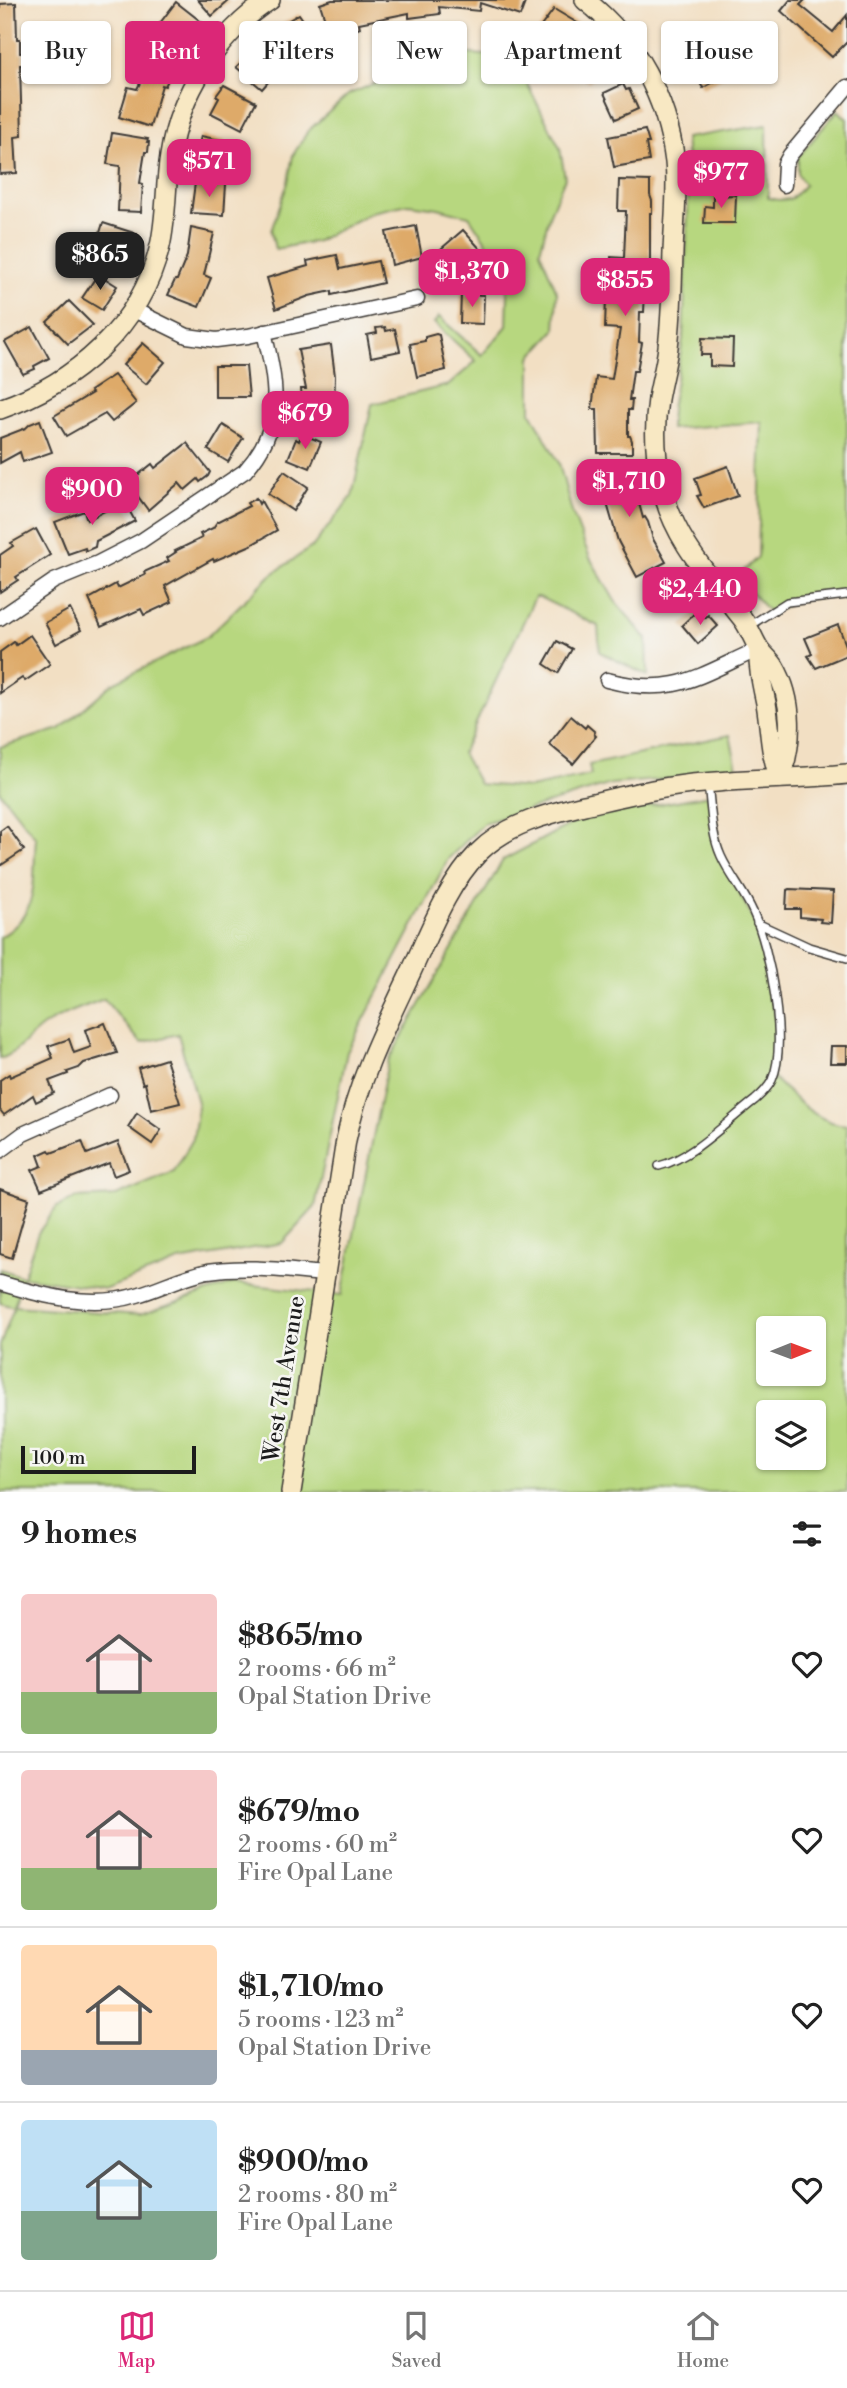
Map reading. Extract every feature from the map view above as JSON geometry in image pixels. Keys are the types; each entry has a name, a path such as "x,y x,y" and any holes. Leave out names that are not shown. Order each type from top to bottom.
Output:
{"street":[{"path":"0,409 41,392 78,369 114,335 132,309 152,270 159,249 170,156 183,109 206,64 226,38 245,19 271,0"},
{"path":"585,0 616,28 650,77 662,106 673,151 676,190 670,330 656,424 656,447 662,487 676,528 687,547 711,582 748,627 759,649 758,670 765,702 771,756 780,778"},
{"path":"784,185 785,164 790,155 847,87"},
{"path":"132,309 170,330 200,339 230,338 417,299"},
{"path":"0,618 54,581 141,541 246,471 267,441 274,421 274,377 264,332"},
{"path":"607,680 648,688 680,684 759,649"},
{"name":"West 7th Avenue","path":"291,1492 346,1140 356,1096 425,942 448,894 463,872 479,852 504,833 537,818 639,793 708,782 847,774"},
{"path":"0,1151 23,1134 110,1096"},
{"path":"0,1283 51,1297 100,1300 133,1297 192,1275 217,1270 261,1268 326,1274"}],"lane":[{"path":"748,627 787,602 847,594"},
{"path":"659,1166 674,1162 689,1153 765,1091 773,1079 777,1059 778,1032 770,969 754,913 722,857 715,838 708,782"},
{"path":"757,923 809,947 847,958"}],"green space":[{"path":"467,54 481,55 481,84 527,84 560,148 565,178 550,213 540,251 557,292 555,330 531,357 531,412 559,463 572,512 590,558 615,601 647,639 648,676 600,652 598,626 535,597 462,753 479,784 530,788 591,775 589,765 730,735 738,773 611,784 484,823 448,859 347,1052 315,1207 282,1243 179,1261 106,1289 23,1277 38,1233 57,1207 76,1198 116,1196 174,1172 193,1139 198,1106 178,1034 141,1043 104,999 48,1023 13,1052 0,1059 0,937 13,928 28,906 34,881 36,838 0,792 0,747 60,729 113,683 207,637 271,575 313,546 352,496 372,404 449,385 476,361 434,323 439,317 482,355 507,326 508,294 497,258 469,216 408,204 372,212 317,241 275,249 271,231 288,182 293,155 308,131 349,94 374,84 467,84"},
{"path":"838,110 847,119 847,595 800,599 770,613 737,577 758,557 762,422 670,429 683,339 689,179 685,138 767,125 768,198 791,199 805,185 798,175 798,157"},
{"path":"709,795 721,857 761,935 778,1032 773,1078 816,1115 847,1125 847,1492 0,1492 0,1346 14,1307 0,1303 0,1269 23,1277 14,1306 140,1315 234,1283 342,1295 388,1061 503,860 580,819"}],"building":[{"path":"198,0 230,0 212,16"},
{"path":"332,0 526,0 520,16 480,3 479,11 439,7 440,14 409,18 409,13 359,23 358,29 358,21 326,21 320,4"},
{"path":"790,0 805,0 800,5 833,32 847,15 847,42 832,57 781,11"},
{"path":"176,2 200,21 162,21"},
{"path":"16,3 17,39 20,39 21,53 22,136 15,137 17,173 0,174 0,4"},
{"path":"554,9 574,21 545,21"},
{"path":"299,14 304,21 287,21"},
{"path":"140,84 166,84 162,85 150,127 119,117 128,87 137,89"},
{"path":"623,84 626,90 629,89 638,109 616,119 604,93"},
{"path":"224,85 256,102 242,129 211,113 219,98 216,96"},
{"path":"645,130 649,143 646,143 649,161 614,167 608,137"},
{"path":"112,133 148,139 148,152 145,152 140,183 143,184 141,212 118,211 120,166 107,164"},
{"path":"201,136 225,141 218,169 195,164"},
{"path":"619,180 650,181 650,273 646,272 644,312 640,312 639,342 642,343 637,371 633,371 629,400 632,400 631,410 628,410 628,436 632,441 632,453 598,453 597,409 592,409 596,377 612,379 620,329 605,328 606,297 610,297 611,257 624,258 626,211 618,211"},
{"path":"195,183 226,184 224,215 191,213"},
{"path":"736,195 735,223 704,223 705,206 713,207 713,196"},
{"path":"103,223 137,234 135,247 132,246 126,263 94,252"},
{"path":"416,226 422,257 392,265 386,232"},
{"path":"191,228 214,233 204,275 211,278 199,307 168,295 187,256"},
{"path":"463,230 483,252 458,274 448,262 445,265 435,254"},
{"path":"337,255 340,269 378,261 383,283 332,295 332,291 309,296 276,309 267,278 308,266 307,261"},
{"path":"98,274 117,286 102,310 82,298"},
{"path":"461,294 484,295 483,324 460,323"},
{"path":"69,301 93,325 68,344 47,322"},
{"path":"32,327 49,358 23,374 5,342"},
{"path":"385,327 386,331 395,329 400,351 371,357 367,335 377,333 376,328"},
{"path":"439,335 446,370 417,377 410,344 425,341 425,337"},
{"path":"702,338 733,339 732,367 710,366 710,355 701,355"},
{"path":"143,343 165,362 146,384 123,365"},
{"path":"331,345 335,376 334,418 304,418 301,389 306,389 298,350"},
{"path":"215,366 246,366 249,397 215,397"},
{"path":"114,375 136,403 112,422 105,414 66,436 54,416 92,393 90,391"},
{"path":"40,420 52,452 23,462 20,452 0,463 0,438"},
{"path":"223,425 243,438 228,462 208,450"},
{"path":"302,434 321,442 310,468 288,459 296,439 299,441"},
{"path":"187,443 210,472 208,476 200,482 198,479 185,490 179,483 148,510 128,483 152,464 155,468"},
{"path":"632,465 635,483 638,483 639,493 636,493 643,518 648,522 653,539 666,562 637,577 618,541 606,500 601,501 597,470"},
{"path":"728,466 738,496 704,508 697,496 701,495 695,478"},
{"path":"284,471 308,487 293,511 268,494"},
{"path":"256,498 259,504 261,501 277,530 251,545 214,561 213,559 165,586 172,602 144,615 141,609 101,627 89,599 116,584 118,588 169,561 167,558 175,551 202,538 200,534 249,506 247,503"},
{"path":"124,501 135,521 96,541 95,547 68,554 55,522 84,511 87,520"},
{"path":"36,529 50,555 16,577 18,580 0,592 0,555 13,546 11,543"},
{"path":"673,575 688,596 670,610 654,589"},
{"path":"70,609 81,630 56,644 45,623"},
{"path":"698,610 705,618 708,615 718,626 698,644 682,625"},
{"path":"838,625 847,655 816,668 808,656 812,654 805,638"},
{"path":"30,635 50,664 25,681 22,678 0,693 0,652"},
{"path":"557,641 572,649 558,673 544,664"},
{"path":"571,716 585,728 587,725 596,736 573,764 549,744"},
{"path":"7,826 24,850 0,866 0,831"},
{"path":"789,889 833,891 831,923 800,917 800,909 786,909"},
{"path":"105,1023 117,1053 84,1063 67,1072 68,1074 49,1081 54,1093 36,1102 33,1095 4,1115 0,1110 0,1080 53,1058 48,1046 69,1039 74,1053 91,1047 85,1030"},
{"path":"831,1046 847,1046 847,1063 830,1063"},
{"path":"166,1059 180,1103 151,1110 145,1083 143,1084 138,1068"},
{"path":"137,1113 161,1130 152,1144 128,1127"},
{"path":"82,1141 87,1154 118,1142 129,1170 114,1176 109,1163 41,1190 32,1170 42,1166 38,1155"},
{"path":"0,1189 29,1199 12,1258 0,1254"}]}
